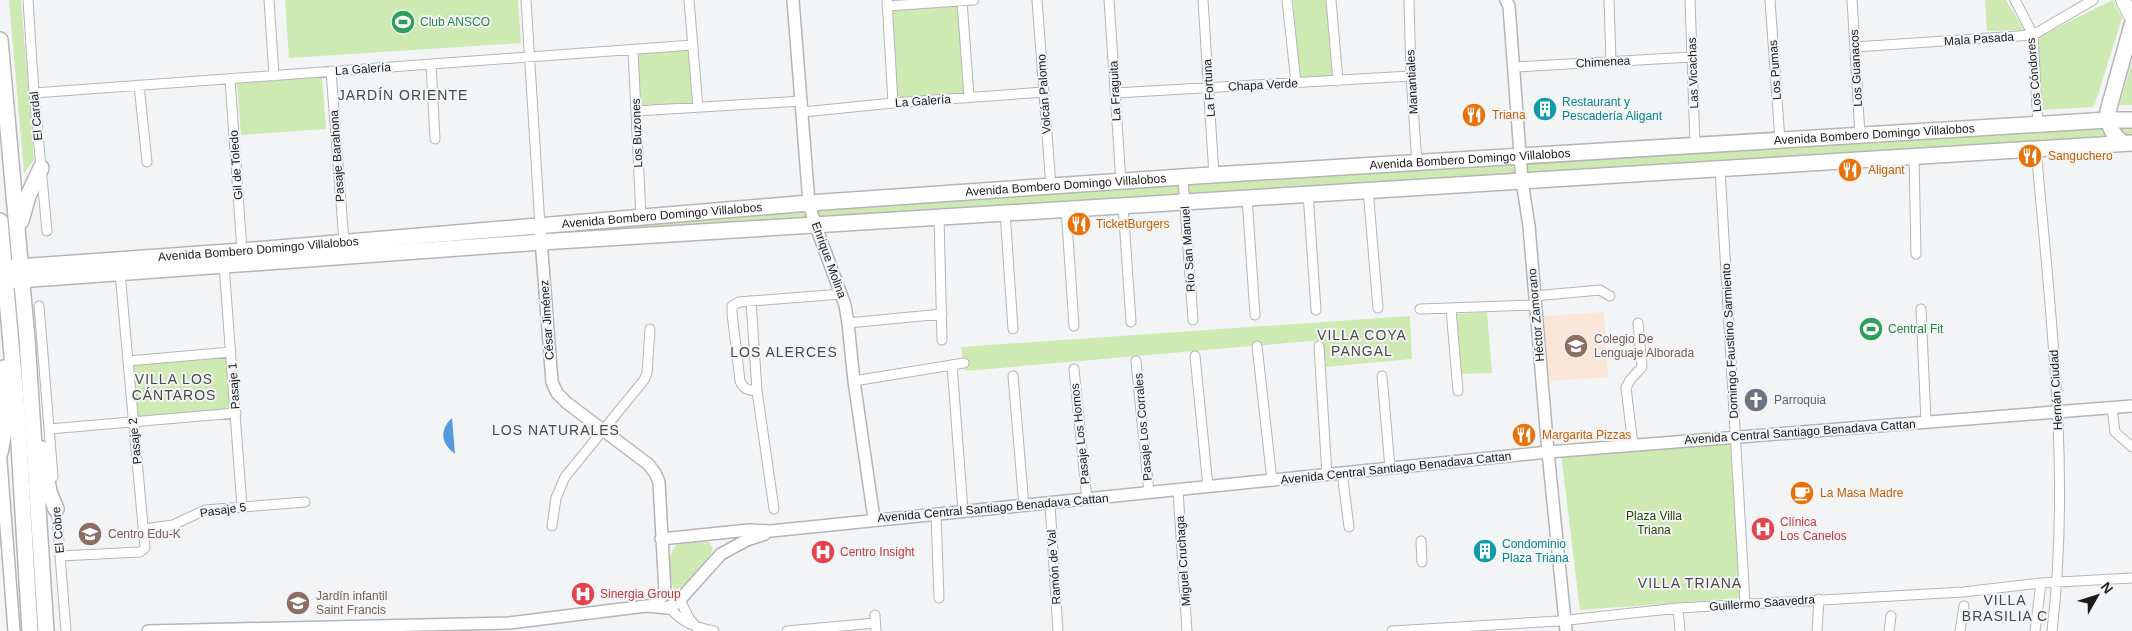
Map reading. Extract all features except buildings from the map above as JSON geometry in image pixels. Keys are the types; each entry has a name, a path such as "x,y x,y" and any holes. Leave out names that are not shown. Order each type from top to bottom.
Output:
{"main road":[{"path":"2123,0 2132,18"},
{"path":"2128,143 2113,133 2108,120 2108,111 2132,25"},
{"path":"0,40 21,273 46,631"},
{"name":"Avenida Bombero Domingo Villalobos","path":"2,275 61,265 810,203 1695,145 2132,120"},
{"name":"Avenida Bombero Domingo Villalobos","path":"21,273 120,273 815,224 2128,143"},
{"path":"18,235 23,209 41,168"},
{"path":"0,221 2,275 11,346 30,631"},
{"path":"0,453 6,420 4,368 11,346"},
{"path":"29,394 37,411 49,492 56,509"}],"street":[{"name":"El Cardal","path":"28,0 34,94 47,231"},
{"path":"269,0 274,76"},
{"name":"César Jiménez","path":"526,0 552,382 557,393 566,403 604,429 648,464 655,473 659,482 665,592 669,607"},
{"path":"689,0 698,108"},
{"name":"Enrique Molina","path":"793,0 810,203 815,224 841,294 848,322 854,381 874,519"},
{"path":"893,103 887,3 974,0"},
{"name":"Volcán Palomo","path":"1037,0 1051,187"},
{"name":"La Fraguita","path":"1110,0 1121,182"},
{"name":"La Fortuna","path":"1203,0 1214,176"},
{"path":"1287,0 1296,83"},
{"path":"1331,0 1338,81"},
{"name":"Manantiales","path":"1409,0 1411,76 1417,164"},
{"name":"Héctor Zamorano","path":"1506,0 1509,6 1515,67 1522,181 1529,226 1534,301 1565,625"},
{"path":"1609,0 1611,62"},
{"name":"Las Vicachas","path":"1690,0 1695,145"},
{"name":"Los Pumas","path":"1770,0 1780,140"},
{"name":"Los Guanacos","path":"1852,0 1860,135"},
{"name":"Los Cóndores","path":"2014,0 2032,36 2038,125"},
{"name":"Mala Pasada","path":"1855,47 2032,36 2093,0"},
{"path":"962,1 969,97"},
{"name":"La Galería","path":"34,94 693,45"},
{"name":"Los Buzones","path":"633,50 641,217"},
{"name":"Chimenea","path":"1515,67 1692,57"},
{"path":"431,64 435,138"},
{"name":"Pasaje Barahona","path":"332,71 344,242"},
{"name":"Chapa Verde","path":"1115,93 1411,76"},
{"name":"Gil de Toledo","path":"230,79 242,251"},
{"path":"139,85 147,162"},
{"name":"La Galería","path":"636,111 893,103 1044,92"},
{"name":"Hernán Ciudad","path":"2036,149 2059,412 2058,582 2052,631"},
{"path":"1914,156 1916,254"},
{"name":"Domingo Faustino Sarmiento","path":"1720,168 1745,604"},
{"name":"Río San Manuel","path":"1183,178 1193,320"},
{"path":"1368,189 1378,308"},
{"path":"1308,193 1316,310"},
{"path":"1247,197 1255,315"},
{"path":"1123,205 1131,322"},
{"path":"1066,208 1074,326"},
{"path":"1005,212 1013,329"},
{"path":"938,217 942,340"},
{"name":"Pasaje 1","path":"224,265 242,507"},
{"name":"Pasaje 2","path":"60,556 140,552 144,549 144,529 120,273"},
{"path":"1420,309 1451,309 1534,301 1600,290 1610,296"},
{"path":"757,391 742,387 740,381 732,306 739,302 841,294"},
{"path":"751,301 757,391 774,510"},
{"name":"El Cobre","path":"40,306 66,631"},
{"path":"1451,309 1458,391"},
{"path":"1921,309 1926,422"},
{"path":"848,322 942,314"},
{"path":"1633,445 1626,388 1630,380 1642,367 1638,323"},
{"path":"552,526 556,498 565,477 644,380 647,373 650,329"},
{"path":"1257,346 1272,480"},
{"path":"1319,346 1327,475"},
{"path":"128,361 231,352"},
{"path":"1194,356 1208,487"},
{"name":"Pasaje Los Corrales","path":"1136,361 1149,493"},
{"path":"854,381 964,363"},
{"path":"952,365 963,511"},
{"name":"Pasaje Los Hornos","path":"1074,368 1087,500"},
{"path":"1013,376 1024,506"},
{"path":"1382,376 1390,468"},
{"name":"Avenida Central Santiago Benadava Cattan","path":"661,539 749,530 771,531 874,519 1050,504 1548,452 2132,406"},
{"path":"2112,408 2115,432 2132,447"},
{"path":"49,429 236,413"},
{"path":"0,448 14,631"},
{"path":"1342,473 1349,527"},
{"name":"Miguel Cruchaga","path":"1178,490 1187,631"},
{"name":"Pasaje 5","path":"144,529 173,525 202,511 305,502"},
{"name":"Ramón de Val","path":"1050,504 1058,631"},
{"path":"936,514 939,598"},
{"path":"646,606 669,607 680,600 721,554 747,540 771,531"},
{"path":"715,534 719,540 721,554"},
{"path":"1421,541 1422,562"},
{"name":"Guillermo Saavedra","path":"1392,631 1565,625 1678,608 1956,593 2041,583 2132,578"},
{"path":"2035,631 2041,583"},
{"path":"148,631 509,627 657,604 665,592"},
{"path":"680,600 697,629"},
{"path":"1817,631 1819,600"},
{"path":"1960,631 1964,606"},
{"path":"669,607 677,617 697,629 714,631"},
{"path":"1678,608 1680,631"},
{"path":"1890,631 1891,616"},
{"path":"787,631 875,623"}],"shaded area":[{"name":"Colegio De Lenguaje Alborada","path":"1604,312 1608,377 1549,381 1544,316"}],"green space":[{"path":"9,0 21,0 34,160 24,173"},
{"name":"Club ANSCO","path":"285,0 518,0 521,43 289,58"},
{"path":"891,0 924,0 958,4 964,95 897,99"},
{"path":"1293,0 1327,0 1334,77 1300,79"},
{"path":"1985,0 2006,0 2024,30 1987,31"},
{"path":"2113,0 2122,18 2095,104 2092,107 2043,110 2038,37"},
{"path":"690,49 694,104 639,108 637,53"},
{"path":"2132,62 2132,105 2119,105"},
{"path":"322,77 326,129 241,135 237,83"},
{"path":"2132,126 2132,137 59,274 811,205"},
{"path":"1487,312 1492,373 1461,374 1457,314"},
{"path":"1410,316 1412,359 1325,367 1322,340 965,371 961,347"},
{"path":"228,354 233,411 138,419 133,362"},
{"name":"Plaza Villa Triana","path":"1730,432 1740,598 1580,610 1561,454"},
{"path":"703,541 710,543 713,549 691,580 674,590 669,567 673,550 676,545"}],"water":[{"path":"452,418 455,454 447,446 443,437 445,427"}],"place":[{"name":"Club ANSCO","path":"403,22"},
{"name":"Restaurant y Pescadería Aligant","path":"1545,109"},
{"name":"Triana","path":"1474,115"},
{"name":"Sanguchero","path":"2030,156"},
{"name":"Aligant","path":"1850,170"},
{"name":"TicketBurgers","path":"1079,224"},
{"name":"Central Fit","path":"1871,329"},
{"name":"Colegio De Lenguaje Alborada","path":"1576,346"},
{"name":"Parroquia","path":"1756,400"},
{"name":"Margarita Pizzas","path":"1524,435"},
{"name":"La Masa Madre","path":"1802,493"},
{"name":"Clínica Los Canelos","path":"1763,529"},
{"name":"Centro Edu-K","path":"90,534"},
{"name":"Condominio Plaza Triana","path":"1485,551"},
{"name":"Centro Insight","path":"823,552"},
{"name":"Sinergia Group","path":"583,594"},
{"name":"Jardín infantil Saint Francis","path":"298,603"}],"district":[{"name":"JARDÍN ORIENTE","path":"403,95"},
{"name":"VILLA COYA PANGAL","path":"1362,344"},
{"name":"LOS ALERCES","path":"784,352"},
{"name":"VILLA LOS CÁNTAROS","path":"174,388"},
{"name":"LOS NATURALES","path":"556,430"},
{"name":"VILLA TRIANA","path":"1690,583"},
{"name":"VILLA BRASILIA C","path":"2005,608"}]}
